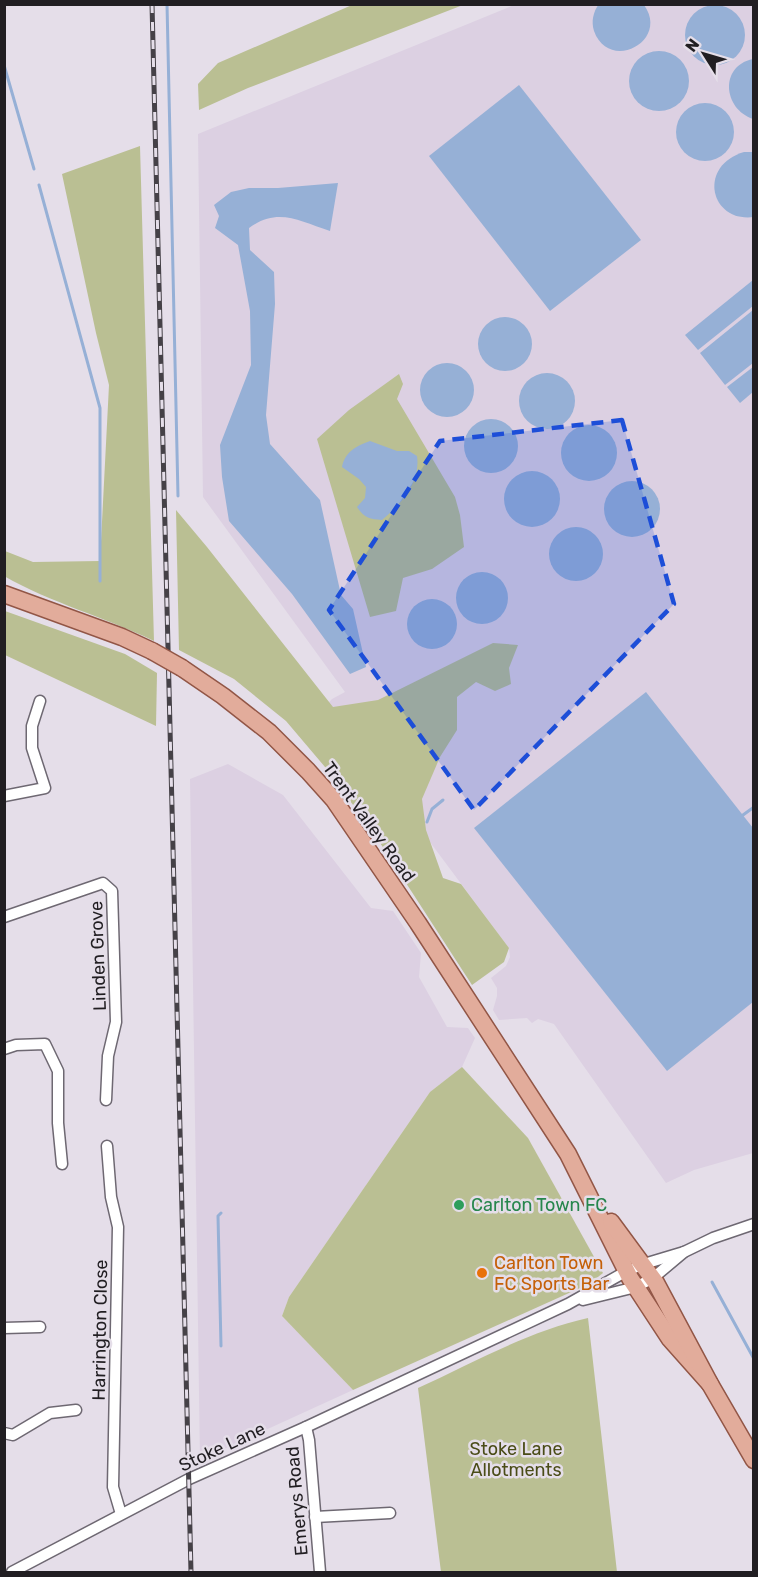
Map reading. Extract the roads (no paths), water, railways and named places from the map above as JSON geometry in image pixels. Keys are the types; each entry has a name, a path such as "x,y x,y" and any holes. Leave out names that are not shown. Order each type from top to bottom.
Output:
{"main road":[{"name":"Trent Valley Road","path":"4,594 122,637 182,668 223,696 268,732 334,800 428,938 568,1154 636,1287 670,1339 710,1384"},
{"name":"Trent Valley Road","path":"590,1195 648,1271 753,1460"}],"street":[{"path":"4,796 45,788 32,748 32,726 40,702"},
{"name":"Linden Grove","path":"4,917 103,883 112,891 116,1022 108,1056 106,1100"},
{"path":"4,1049 16,1044 45,1044 58,1071 58,1123 62,1164"},
{"name":"Harrington Close","path":"108,1146 111,1197 118,1227 113,1487 121,1514"},
{"path":"568,1304 636,1287 648,1271 713,1238 753,1224"},
{"path":"568,1304 627,1271 648,1271 684,1252"},
{"name":"Stoke Lane","path":"12,1572 189,1479 306,1427 568,1304"},
{"path":"4,1328 40,1327"},
{"path":"4,1433 13,1435 50,1413 76,1410"},
{"name":"Emerys Road","path":"306,1427 320,1572"},
{"path":"315,1517 390,1513"}],"water":[{"path":"599,4 644,5 650,18 649,30 644,40 623,51 612,50 602,43 594,31 593,24 594,14"},
{"path":"715,5 736,14 745,35 736,56 715,65 694,56 685,35 694,14"},
{"path":"659,51 680,60 689,81 680,102 659,111 638,102 629,81 638,60"},
{"path":"754,59 753,119 743,114 736,106 729,88 734,70 742,63"},
{"path":"519,85 641,240 550,311 429,156"},
{"path":"705,103 716,105 729,116 734,132 732,143 721,156 705,161 694,159 681,148 676,132 678,121 689,108"},
{"path":"744,152 753,152 754,217 739,217 727,211 719,203 715,192 715,180 720,169 729,159"},
{"path":"338,183 330,231 298,220 279,217 270,218 249,228 250,250 274,272 275,304 266,415 270,444 320,500 341,595 353,609 366,667 350,674 292,594 229,521 220,445 251,365 250,311 238,245 215,228 219,216 214,205 231,192 249,188"},
{"path":"753,280 753,306 698,350 685,335"},
{"path":"753,310 753,363 725,385 700,353"},
{"path":"500,317 510,317 520,321 528,329 532,344 528,359 520,367 510,371 500,371 490,367 482,359 478,349 478,339 482,329 490,321"},
{"path":"447,363 457,365 466,371 472,380 474,390 472,400 466,409 457,415 447,417 437,415 428,409 422,400 420,390 422,380 428,371 437,365"},
{"path":"753,367 753,392 740,403 727,387"},
{"path":"547,373 558,375 567,381 573,390 575,401 573,412 567,421 558,427 547,429 536,427 527,421 521,412 519,401 521,390 527,381 536,375"},
{"path":"491,419 501,421 510,427 516,436 518,446 516,456 510,465 501,471 491,473 481,471 472,465 466,456 464,446 466,436 472,427 481,421"},
{"path":"589,425 600,427 609,433 615,442 617,453 615,464 609,473 600,479 589,481 578,479 569,473 563,464 561,453 563,442 569,433 578,427"},
{"path":"370,441 397,451 409,451 417,456 413,483 402,500 382,520 362,514 357,507 365,498 366,487 342,467 352,450"},
{"path":"532,471 547,476 555,484 560,499 555,514 547,522 532,527 517,522 509,514 504,499 509,484 517,476"},
{"path":"632,481 643,483 652,489 658,498 660,509 658,520 652,529 643,535 632,537 621,535 612,529 606,520 604,509 606,498 612,489 621,483"},
{"path":"571,527 581,527 591,531 599,539 603,554 599,569 591,577 581,581 571,581 561,577 553,569 549,559 549,549 553,539 561,531"},
{"path":"482,572 492,574 500,580 506,588 508,598 506,608 500,616 492,622 482,624 472,622 464,616 458,608 456,598 458,588 464,580 472,574"},
{"path":"427,599 437,599 450,606 457,619 457,629 450,642 437,649 427,649 418,645 411,638 407,629 407,619 411,610 418,603"},
{"path":"646,692 753,828 753,1002 667,1071 474,828"}],"waterway":[{"path":"167,4 178,496"},
{"path":"4,65 34,169"},
{"path":"39,185 100,408 100,581"},
{"path":"427,822 432,809 443,800"},
{"path":"743,815 754,807"},
{"path":"221,1213 218,1216 221,1346"},
{"path":"712,1282 754,1359"}],"railway":[{"path":"152,4 191,1572"}],"place":[{"name":"Carlton Town FC","path":"459,1205"},
{"name":"Carlton Town FC Sports Bar","path":"482,1273"}],"park label":[{"name":"Stoke Lane Allotments","path":"516,1459"}]}
